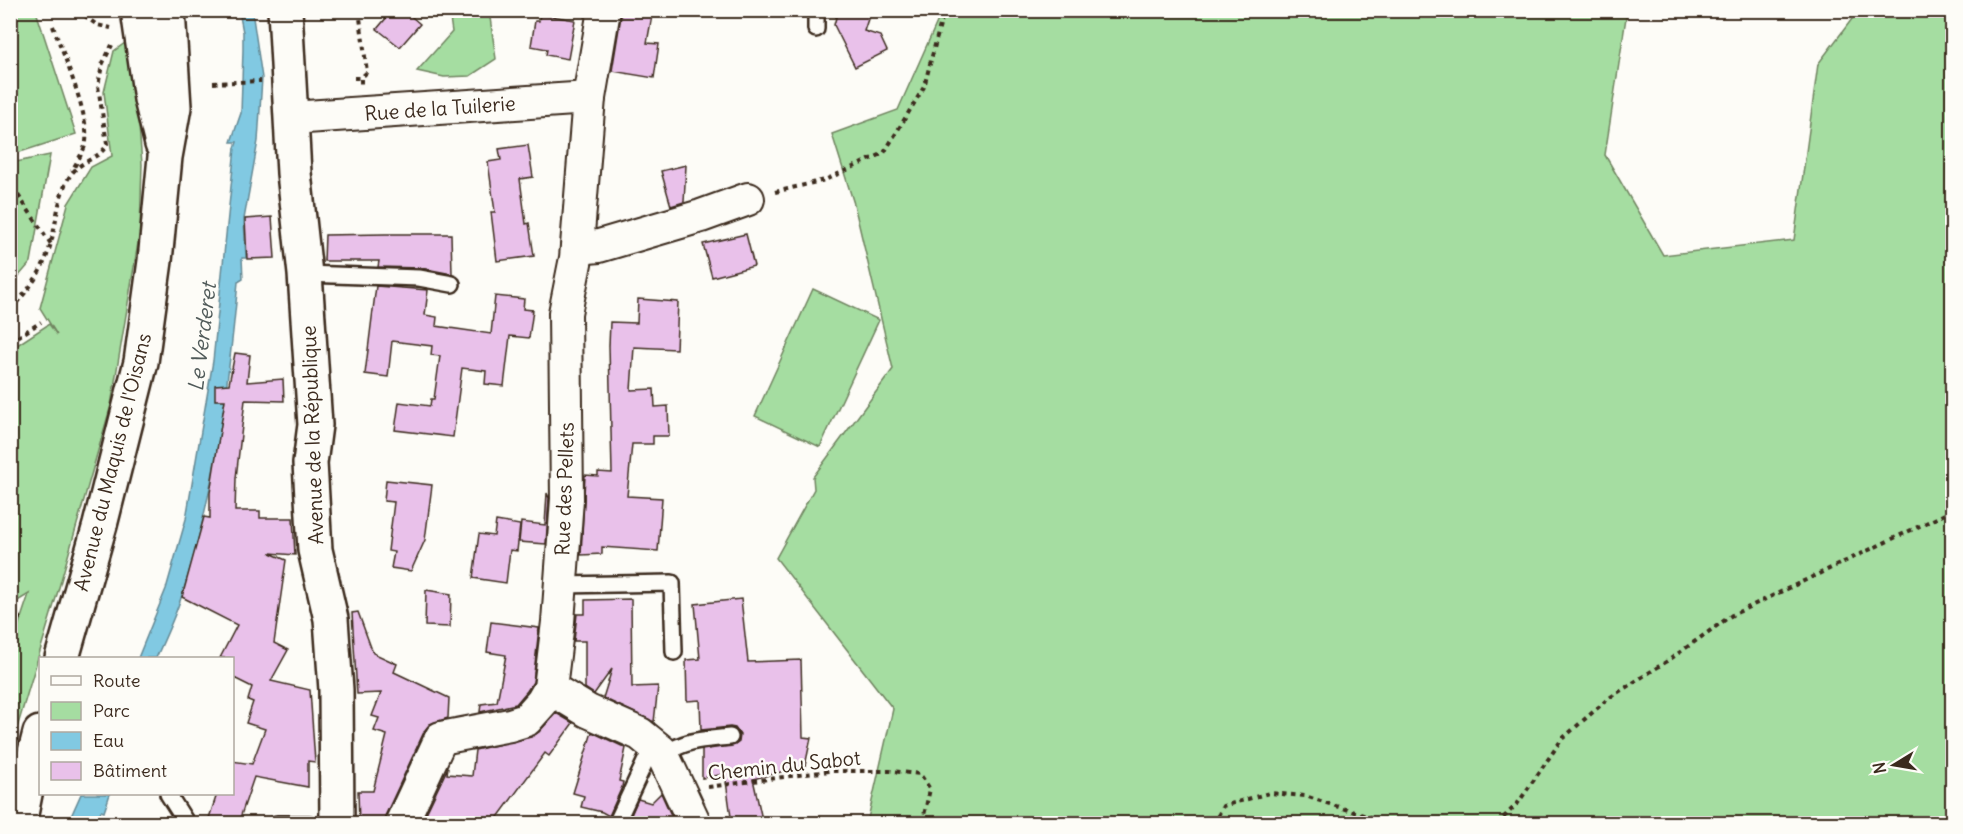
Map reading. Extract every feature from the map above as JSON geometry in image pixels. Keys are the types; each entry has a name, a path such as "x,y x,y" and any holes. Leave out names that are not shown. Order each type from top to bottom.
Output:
{"main road":[{"name":"Avenue du Maquis de l'Oisans","path":"62,657 100,525 141,362 155,261 165,157 174,107 168,10"},
{"name":"Avenue de la République","path":"285,10 294,173 315,425 310,463 315,550 331,619 336,690 337,824"},
{"name":"Avenue du Maquis de l'Oisans","path":"127,20 165,157"},
{"path":"19,824 39,737"},
{"path":"10,817 28,779"}],"street":[{"name":"Rue des Pellets","path":"401,824 441,738 526,720 542,702 550,688 567,499 565,313 576,258 589,98 604,10"},
{"name":"Rue de la Tuilerie","path":"291,118 589,98"},
{"path":"577,248 599,246 701,216 748,199"},
{"path":"550,688 588,711 640,734 658,750 695,824"}],"lane":[{"path":"816,10 816,29"},
{"path":"304,274 419,278 452,284"},
{"path":"561,585 672,583 674,652"},
{"path":"616,824 658,750 698,740 730,737"},
{"path":"169,795 187,824"},
{"path":"277,824 309,824"}],"path":[{"path":"77,10 97,25 127,20"},
{"path":"354,78 361,78 367,72 359,10"},
{"path":"748,199 825,180 884,153 924,87 944,10"},
{"path":"10,309 33,284 51,243 58,210 69,177 85,145 86,130 80,103 53,26"},
{"path":"69,177 83,161 101,153 107,144 98,86 102,64 118,37"},
{"path":"361,78 364,113"},
{"path":"213,83 263,81"},
{"path":"10,179 16,192 51,243"},
{"path":"10,342 41,322"},
{"path":"1497,824 1518,803 1562,740 1609,698 1669,660 1732,615 1945,514 1953,508"},
{"path":"10,623 21,617"},
{"name":"Chemin du Sabot","path":"680,790 829,771 891,771 920,774 930,789 922,824"},
{"path":"1214,824 1222,806 1269,793 1305,796 1391,824"}],"green space":[{"path":"11,10 36,11 76,134 11,155"},
{"path":"449,11 489,11 496,59 470,76 444,77 417,71 452,32"},
{"path":"942,11 1627,11 1605,155 1663,255 1794,240 1818,64 1858,11 1952,11 1952,823 867,823 893,709 776,558 814,489 813,477 893,369 854,204 832,134 898,110"},
{"path":"129,40 142,164 140,231 111,405 11,748 11,635 17,630 29,594 11,605 11,349 49,324 57,335 40,308 68,204 91,167 112,156 104,92 114,51"},
{"path":"50,155 31,262 11,285 11,163"},
{"path":"813,289 879,320 820,447 755,416"}],"water":[{"name":"Le Verderet","path":"239,11 252,11 262,78 258,141 244,219 246,258 242,258 243,279 238,282 219,440 203,518 182,595 156,657 138,657 166,589 186,519 213,361 237,142 231,142 241,113 243,32"},
{"path":"81,795 110,795 104,812 101,811 96,823 68,823"}],"building":[{"path":"393,10 404,10 420,24 400,47 377,29"},
{"path":"622,10 653,10 647,43 659,44 654,78 612,71"},
{"path":"838,10 871,10 864,31 880,36 887,51 855,67 834,25"},
{"path":"540,14 575,20 568,59 546,55 547,49 531,46 535,21 539,21"},
{"path":"528,145 533,177 520,179 526,224 529,223 534,256 497,261 491,212 495,212 488,162 501,160 499,149"},
{"path":"686,165 684,202 671,206 661,171"},
{"path":"272,217 275,258 247,259 245,219"},
{"path":"451,234 452,274 421,268 378,267 379,261 324,261 325,235"},
{"path":"746,234 754,266 712,277 703,244"},
{"path":"376,286 428,290 425,315 437,317 436,326 491,334 495,296 524,299 523,309 533,310 529,338 510,336 504,386 485,384 486,371 462,368 453,437 395,430 399,402 430,406 431,399 434,399 440,356 431,355 432,346 392,341 388,377 365,374"},
{"path":"638,299 678,302 676,349 634,347 631,390 654,389 655,407 668,406 669,436 653,436 653,444 632,444 627,496 662,498 658,551 602,547 602,554 581,555 585,475 598,476 598,472 612,473 610,322 637,323"},
{"path":"235,353 250,355 247,382 283,379 284,401 245,400 236,478 235,511 260,511 260,518 293,518 295,555 270,553 286,560 274,643 288,650 271,681 310,690 315,762 308,761 308,787 254,777 238,824 207,824 217,795 234,795 234,761 252,764 265,729 246,723 253,702 248,700 252,687 234,678 234,657 221,657 237,625 182,597 204,517 210,518 210,493 225,400 215,400 215,385 229,384"},
{"path":"386,480 432,485 425,540 411,571 391,568 394,552 388,551 394,502 384,501"},
{"path":"547,493 549,498 546,544 519,542 521,522 545,525"},
{"path":"496,521 520,525 517,551 510,550 506,583 473,578 479,534 494,536"},
{"path":"426,590 451,594 450,627 425,626"},
{"path":"631,599 632,687 658,686 654,722 603,698 612,669 594,694 585,688 585,641 574,641 577,614 585,614 585,600"},
{"path":"741,599 748,662 801,660 803,737 811,738 805,766 753,779 763,824 732,824 725,774 702,778 702,750 735,745 739,742 740,735 735,728 730,727 701,730 700,700 687,701 686,660 700,659 695,604"},
{"path":"358,612 373,653 397,664 394,672 449,698 448,718 430,724 425,730 383,824 359,824 358,791 373,791 387,735 374,731 379,718 372,716 381,693 357,694 352,613"},
{"path":"491,622 539,628 533,682 516,704 480,712 481,704 497,702 506,655 487,652"},
{"path":"556,713 573,723 549,756 545,753 493,824 421,824 448,767 447,774 472,776 475,750 531,737 539,732"},
{"path":"592,732 626,748 619,781 623,782 622,787 609,816 581,807 584,796 573,793"},
{"path":"661,793 675,824 627,824 638,799 651,803"}]}
